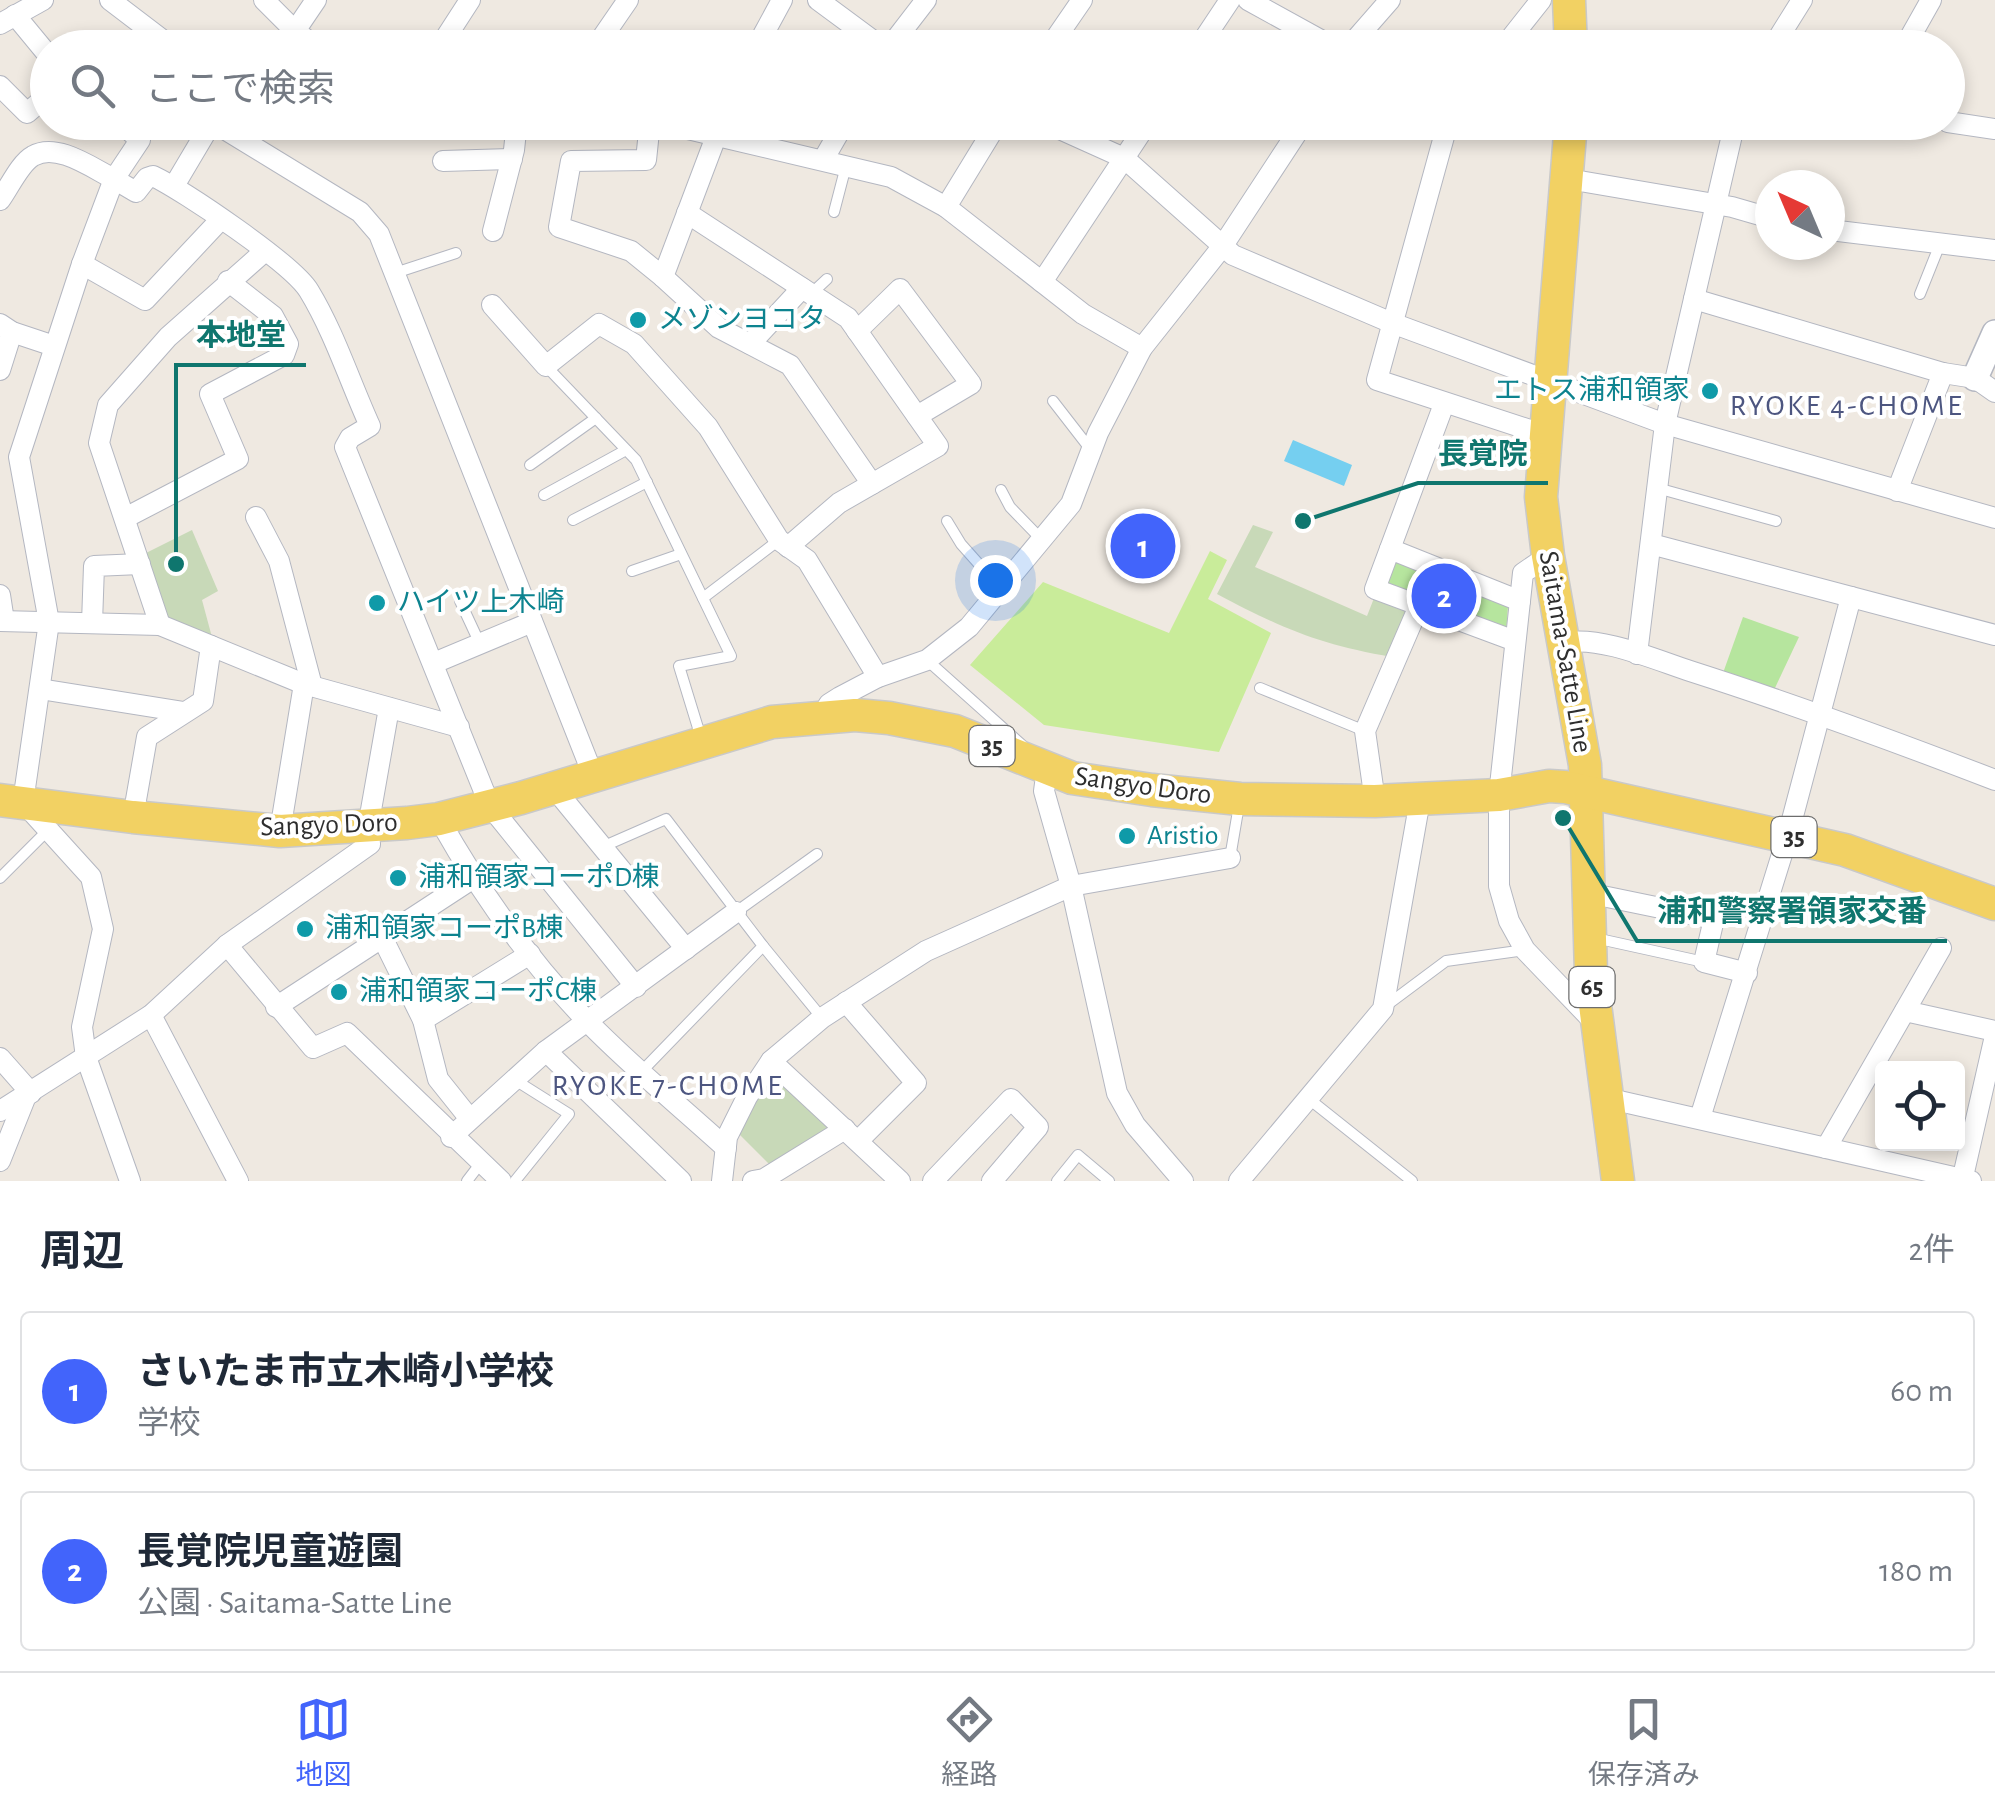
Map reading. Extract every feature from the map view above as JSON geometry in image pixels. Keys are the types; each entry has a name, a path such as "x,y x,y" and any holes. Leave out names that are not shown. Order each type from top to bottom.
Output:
{"main road":[{"path":"1559,2 1566,30"},
{"name":"Saitama-Satte Line","path":"1570,140 1541,496 1587,791 1589,937 1596,1024 1618,1181"},
{"name":"Sangyo Doro","path":"7,799 133,817 280,831 368,826 438,819 490,806 772,722 872,716 955,731 1036,764 1094,782 1240,799 1420,800 1500,795 1549,786 1587,791 1788,835 1893,865 1995,904"}],"street":[{"path":"30,34 12,13 43,0"},
{"path":"110,0 149,30"},
{"path":"264,0 295,30"},
{"path":"297,30 316,0"},
{"path":"450,30 470,0"},
{"path":"607,30 628,0"},
{"path":"766,30 782,0"},
{"path":"818,0 860,30"},
{"path":"901,30 926,0"},
{"path":"1061,30 1082,0"},
{"path":"1210,30 1230,0"},
{"path":"1248,0 1303,30"},
{"path":"1364,30 1390,0"},
{"path":"1783,30 1802,0"},
{"path":"1914,30 1931,0"},
{"path":"1525,30 1559,2"},
{"path":"0,86 27,114 30,111"},
{"path":"1965,124 1995,128"},
{"path":"130,1181 86,1057 82,1027 103,929 92,877 48,830 7,799 40,689 49,622 19,457 114,179 140,140"},
{"path":"174,186 201,140"},
{"path":"242,140 360,212 378,234 593,775"},
{"path":"493,231 515,140"},
{"path":"648,140 646,160 571,161 559,227 632,251 720,328 790,365 872,484"},
{"path":"662,277 710,140"},
{"path":"750,140 891,177 946,207 1083,314 1142,348"},
{"path":"823,160 835,140"},
{"path":"946,207 987,140"},
{"path":"1084,140 1124,158 1222,247 1392,323 1665,424 1995,518"},
{"path":"1042,282 1136,140"},
{"path":"822,716 829,704 878,677 927,660 969,628 1042,540 1071,504 1092,450 1142,348 1222,247 1292,140"},
{"path":"1443,140 1377,380 1545,435"},
{"path":"1637,654 1665,424 1731,140"},
{"path":"0,200 30,156 48,151 74,158 136,192 153,176 221,219 308,288 370,426 350,438 345,447 490,806 636,987"},
{"path":"443,161 512,159"},
{"path":"1568,179 1755,214"},
{"path":"687,213 848,318 938,446 838,504 784,543"},
{"path":"82,264 145,300 221,219"},
{"path":"1845,232 1995,250"},
{"path":"160,625 99,444 108,405 168,336 265,251"},
{"path":"126,518 238,459 210,394 284,355 288,344 273,316 228,281"},
{"path":"857,331 900,289 970,384 917,416"},
{"path":"750,344 806,291"},
{"path":"1694,299 1985,385 1995,332"},
{"path":"492,304 546,366 600,324 634,344 708,427 784,543 807,560 878,677"},
{"path":"0,370 6,328 54,346"},
{"path":"1896,491 1943,372"},
{"path":"1444,404 1375,589 1515,641"},
{"path":"256,517 278,561 308,685 280,831"},
{"path":"1650,544 1995,635"},
{"path":"1390,549 1520,601"},
{"path":"1548,556 1523,572 1500,795 1499,886 1509,920 1525,950 1596,1024"},
{"path":"92,623 94,566 140,564"},
{"path":"0,595 2,621 160,625 308,685 458,726"},
{"path":"1700,1118 1788,835 1851,597"},
{"path":"1375,801 1365,731 1418,606"},
{"path":"434,663 532,622"},
{"path":"1564,643 1578,640 1637,654 1821,714 1995,780"},
{"path":"133,817 146,737 203,701 211,646"},
{"path":"40,689 184,712"},
{"path":"0,1111 151,1015 227,945 370,844 368,826 389,708"},
{"path":"1036,764 1070,886 1117,1092 1136,1125 1183,1181"},
{"path":"554,788 686,949"},
{"path":"1240,1181 1383,1009 1420,800"},
{"path":"438,819 472,879 589,1022 726,1148"},
{"path":"722,1181 727,1137 771,1061 822,1018 926,951 1070,886 1230,858"},
{"path":"276,1007 472,879"},
{"path":"1588,893 1714,919 1704,962 1746,973"},
{"path":"451,1137 546,1051 736,912"},
{"path":"382,937 423,1020 438,1079 470,1119"},
{"path":"227,945 314,1048 347,1033 451,1137 474,1173 501,1181"},
{"path":"1826,1148 1941,948"},
{"path":"423,1020 530,954"},
{"path":"754,1181 851,1135 916,1083 846,1002"},
{"path":"1606,1098 1965,1180 1995,1033 1905,1011"},
{"path":"151,1015 238,1181"},
{"path":"546,1051 682,1181"},
{"path":"0,1058 28,1095"},
{"path":"771,1061 900,1181"},
{"path":"0,1161 28,1095"},
{"path":"933,1181 1011,1100 1038,1127 992,1181"}],"lane":[{"path":"834,212 846,166"},
{"path":"1920,294 1940,244"},
{"path":"395,273 456,252"},
{"path":"806,291 826,279"},
{"path":"546,366 626,450 646,482 731,656 679,666 702,742"},
{"path":"1053,401 1092,450"},
{"path":"530,465 596,418"},
{"path":"544,496 626,450"},
{"path":"573,520 646,482"},
{"path":"1658,488 1776,521"},
{"path":"1002,490 1010,507 1042,540"},
{"path":"947,521 961,544 1000,589"},
{"path":"703,598 784,543"},
{"path":"632,571 681,554"},
{"path":"460,601 480,644"},
{"path":"927,660 1022,742 1036,764"},
{"path":"1260,688 1365,731"},
{"path":"1230,858 1240,799"},
{"path":"602,847 666,819 822,1018"},
{"path":"0,878 48,830"},
{"path":"736,912 817,854"},
{"path":"1589,937 1704,962"},
{"path":"642,1071 762,946"},
{"path":"1383,1009 1446,961 1525,950"},
{"path":"514,1080 569,1114 515,1181"},
{"path":"1309,1100 1412,1181"},
{"path":"1057,1181 1078,1154 1110,1181"}],"green space":[{"path":"1253,525 1273,532 1255,567 1367,616 1376,593 1411,606 1392,657 1302,634 1217,594"},
{"path":"192,530 218,591 202,600 213,641 168,619 144,554"},
{"path":"1210,551 1227,560 1208,599 1271,633 1219,752 1044,725 970,665 1043,582 1169,633"},
{"path":"1390,560 1508,606 1506,634 1380,585"},
{"path":"1743,617 1799,637 1774,690 1723,673"},
{"path":"769,1073 778,1073 832,1127 771,1166 736,1131"}],"water":[{"path":"1293,440 1352,465 1344,486 1284,461"}],"place":[{"name":"メゾンヨコタ","path":"638,320"},
{"name":"エトス浦和領家","path":"1710,391"},
{"name":"長覚院","path":"1303,521"},
{"name":"さいたま市立木崎小学校","path":"1143,546"},
{"name":"本地堂","path":"176,564"},
{"name":"長覚院児童遊園","path":"1444,596"},
{"name":"ハイツ上木崎","path":"377,603"},
{"name":"浦和警察署領家交番","path":"1563,818"},
{"name":"Aristio","path":"1127,836"},
{"name":"浦和領家コーポD棟","path":"398,878"},
{"name":"浦和領家コーポB棟","path":"305,929"},
{"name":"浦和領家コーポC棟","path":"339,992"}],"district":[{"name":"RYOKE 4-CHOME","path":"1847,406"},
{"name":"RYOKE 7-CHOME","path":"668,1086"}]}
